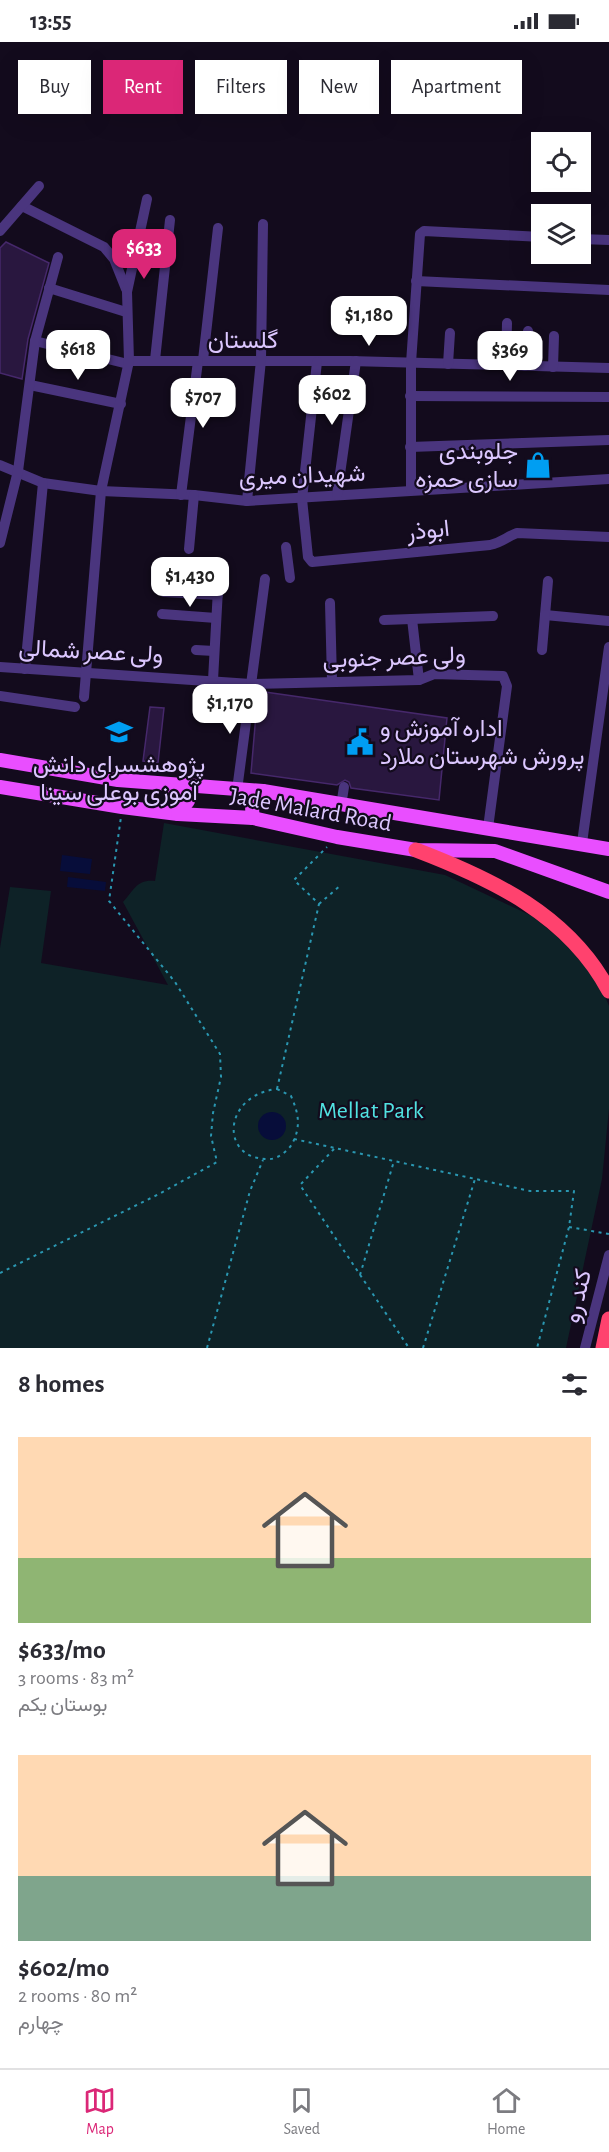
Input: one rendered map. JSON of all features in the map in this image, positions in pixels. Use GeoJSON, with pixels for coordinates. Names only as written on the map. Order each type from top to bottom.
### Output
{"type":"FeatureCollection","features":[{"type":"Feature","properties":{"kind":"highway"},"geometry":{"type":"LineString","coordinates":[[416,850],[510,891],[559,926],[596,967],[609,991]]}},
{"type":"Feature","properties":{"kind":"highway"},"geometry":{"type":"LineString","coordinates":[[603,1348],[609,1319]]}},
{"type":"Feature","properties":{"kind":"main road","name":"Jade Malard Road"},"geometry":{"type":"LineString","coordinates":[[0,760],[118,780],[263,791],[341,806],[609,849]]}},
{"type":"Feature","properties":{"kind":"main road"},"geometry":{"type":"LineString","coordinates":[[118,780],[183,792],[189,801],[178,814]]}},
{"type":"Feature","properties":{"kind":"main road","name":"Jade Malard Road"},"geometry":{"type":"LineString","coordinates":[[0,786],[122,807],[178,814],[253,818],[337,837],[416,850],[495,851],[609,892]]}},
{"type":"Feature","properties":{"kind":"main road"},"geometry":{"type":"LineString","coordinates":[[253,818],[251,805],[255,797],[263,791]]}},
{"type":"Feature","properties":{"kind":"street"},"geometry":{"type":"LineString","coordinates":[[0,231],[39,186]]}},
{"type":"Feature","properties":{"kind":"street"},"geometry":{"type":"LineString","coordinates":[[84,697],[101,491],[129,363],[127,292],[147,199]]}},
{"type":"Feature","properties":{"kind":"street"},"geometry":{"type":"LineString","coordinates":[[22,206],[104,247],[114,259],[127,292]]}},
{"type":"Feature","properties":{"kind":"street"},"geometry":{"type":"LineString","coordinates":[[155,360],[170,220]]}},
{"type":"Feature","properties":{"kind":"street"},"geometry":{"type":"LineString","coordinates":[[247,501],[261,360],[263,224]]}},
{"type":"Feature","properties":{"kind":"street"},"geometry":{"type":"LineString","coordinates":[[181,495],[218,228]]}},
{"type":"Feature","properties":{"kind":"street"},"geometry":{"type":"LineString","coordinates":[[411,490],[411,363],[420,234],[424,231],[531,236]]}},
{"type":"Feature","properties":{"kind":"street"},"geometry":{"type":"LineString","coordinates":[[591,239],[609,240]]}},
{"type":"Feature","properties":{"kind":"street"},"geometry":{"type":"LineString","coordinates":[[0,543],[18,471],[35,341],[58,257]]}},
{"type":"Feature","properties":{"kind":"street"},"geometry":{"type":"LineString","coordinates":[[417,281],[609,290]]}},
{"type":"Feature","properties":{"kind":"street"},"geometry":{"type":"LineString","coordinates":[[49,288],[126,312]]}},
{"type":"Feature","properties":{"kind":"street"},"geometry":{"type":"LineString","coordinates":[[506,366],[507,322]]}},
{"type":"Feature","properties":{"kind":"street"},"geometry":{"type":"LineString","coordinates":[[525,366],[528,331]]}},
{"type":"Feature","properties":{"kind":"street"},"geometry":{"type":"LineString","coordinates":[[448,364],[450,333]]}},
{"type":"Feature","properties":{"kind":"street"},"geometry":{"type":"LineString","coordinates":[[554,336],[554,367]]}},
{"type":"Feature","properties":{"kind":"street","name":"گلستان"},"geometry":{"type":"LineString","coordinates":[[35,341],[129,363],[155,360],[261,360],[609,368]]}},
{"type":"Feature","properties":{"kind":"street"},"geometry":{"type":"LineString","coordinates":[[337,495],[356,361]]}},
{"type":"Feature","properties":{"kind":"street"},"geometry":{"type":"LineString","coordinates":[[288,559],[308,557],[302,499],[317,362]]}},
{"type":"Feature","properties":{"kind":"street"},"geometry":{"type":"LineString","coordinates":[[30,385],[121,404]]}},
{"type":"Feature","properties":{"kind":"street"},"geometry":{"type":"LineString","coordinates":[[410,396],[609,397]]}},
{"type":"Feature","properties":{"kind":"street"},"geometry":{"type":"LineString","coordinates":[[410,447],[609,440]]}},
{"type":"Feature","properties":{"kind":"street","name":"شهیدان میری"},"geometry":{"type":"LineString","coordinates":[[0,465],[43,483],[101,491],[194,495],[247,501],[609,479]]}},
{"type":"Feature","properties":{"kind":"street"},"geometry":{"type":"LineString","coordinates":[[25,669],[43,483]]}},
{"type":"Feature","properties":{"kind":"street"},"geometry":{"type":"LineString","coordinates":[[189,549],[194,495]]}},
{"type":"Feature","properties":{"kind":"street","name":"ابوذر"},"geometry":{"type":"LineString","coordinates":[[308,557],[312,562],[490,545],[503,542],[509,536],[517,533],[609,537]]}},
{"type":"Feature","properties":{"kind":"street"},"geometry":{"type":"LineString","coordinates":[[286,547],[290,578]]}},
{"type":"Feature","properties":{"kind":"street"},"geometry":{"type":"LineString","coordinates":[[213,680],[219,571]]}},
{"type":"Feature","properties":{"kind":"street"},"geometry":{"type":"LineString","coordinates":[[237,790],[265,579]]}},
{"type":"Feature","properties":{"kind":"street"},"geometry":{"type":"LineString","coordinates":[[542,650],[548,581]]}},
{"type":"Feature","properties":{"kind":"street"},"geometry":{"type":"LineString","coordinates":[[164,592],[218,596]]}},
{"type":"Feature","properties":{"kind":"street"},"geometry":{"type":"LineString","coordinates":[[330,603],[332,681]]}},
{"type":"Feature","properties":{"kind":"street"},"geometry":{"type":"LineString","coordinates":[[162,614],[216,618]]}},
{"type":"Feature","properties":{"kind":"street"},"geometry":{"type":"LineString","coordinates":[[545,615],[609,621]]}},
{"type":"Feature","properties":{"kind":"street"},"geometry":{"type":"LineString","coordinates":[[384,620],[493,616]]}},
{"type":"Feature","properties":{"kind":"street"},"geometry":{"type":"LineString","coordinates":[[412,619],[419,680]]}},
{"type":"Feature","properties":{"kind":"street"},"geometry":{"type":"LineString","coordinates":[[582,843],[609,647]]}},
{"type":"Feature","properties":{"kind":"street"},"geometry":{"type":"LineString","coordinates":[[196,650],[214,651]]}},
{"type":"Feature","properties":{"kind":"street","name":"ولی عصر شمالی"},"geometry":{"type":"LineString","coordinates":[[0,666],[25,669],[86,670],[251,684]]}},
{"type":"Feature","properties":{"kind":"street","name":"ولی عصر جنوبی"},"geometry":{"type":"LineString","coordinates":[[251,684],[419,680],[434,674],[503,676],[507,686],[488,828]]}},
{"type":"Feature","properties":{"kind":"street"},"geometry":{"type":"LineString","coordinates":[[0,696],[75,706]]}},
{"type":"Feature","properties":{"kind":"street"},"geometry":{"type":"LineString","coordinates":[[341,806],[344,786]]}},
{"type":"Feature","properties":{"kind":"street","name":"کند رو"},"geometry":{"type":"LineString","coordinates":[[585,1348],[609,1255]]}},
{"type":"Feature","properties":{"kind":"path"},"geometry":{"type":"LineString","coordinates":[[0,1273],[159,1194],[217,1162],[211,1136],[213,1113],[221,1077],[220,1054],[175,982],[109,901],[122,807]]}},
{"type":"Feature","properties":{"kind":"path"},"geometry":{"type":"LineString","coordinates":[[319,904],[294,880],[337,837]]}},
{"type":"Feature","properties":{"kind":"path"},"geometry":{"type":"LineString","coordinates":[[277,1089],[319,904],[341,885]]}},
{"type":"Feature","properties":{"kind":"path"},"geometry":{"type":"LineString","coordinates":[[277,1089],[291,1096],[297,1109],[299,1130],[294,1139],[290,1148],[274,1159],[254,1160],[241,1151],[234,1134],[237,1113],[248,1098],[261,1091],[277,1089]]}},
{"type":"Feature","properties":{"kind":"path"},"geometry":{"type":"LineString","coordinates":[[294,1139],[530,1191],[574,1191],[569,1227],[537,1348]]}},
{"type":"Feature","properties":{"kind":"path"},"geometry":{"type":"LineString","coordinates":[[335,1148],[300,1185],[409,1348]]}},
{"type":"Feature","properties":{"kind":"path"},"geometry":{"type":"LineString","coordinates":[[207,1348],[250,1191],[263,1160]]}},
{"type":"Feature","properties":{"kind":"path"},"geometry":{"type":"LineString","coordinates":[[360,1275],[394,1161]]}},
{"type":"Feature","properties":{"kind":"path"},"geometry":{"type":"LineString","coordinates":[[423,1348],[475,1179]]}},
{"type":"Feature","properties":{"kind":"path"},"geometry":{"type":"LineString","coordinates":[[569,1227],[609,1234]]}},
{"type":"Feature","properties":{"kind":"green space","name":"Mellat Park"},"geometry":{"type":"Polygon","coordinates":[[[164,823],[445,875],[532,916],[580,955],[600,984],[609,1006],[609,1109],[602,1179],[566,1348],[0,1348],[0,948],[10,887],[51,891],[41,963],[168,985],[123,902],[140,884],[155,881],[164,823]]]}},
{"type":"Feature","properties":{"kind":"shaded area"},"geometry":{"type":"Polygon","coordinates":[[[62,855],[92,859],[90,874],[60,871],[62,855]]]}},
{"type":"Feature","properties":{"kind":"shaded area"},"geometry":{"type":"Polygon","coordinates":[[[68,877],[106,882],[105,891],[67,887],[68,877]]]}},
{"type":"Feature","properties":{"kind":"shaded area"},"geometry":{"type":"Polygon","coordinates":[[[272,1112],[282,1116],[286,1126],[282,1136],[272,1140],[262,1136],[258,1126],[262,1116],[272,1112]]]}},
{"type":"Feature","properties":{"kind":"building"},"geometry":{"type":"Polygon","coordinates":[[[6,242],[49,263],[28,339],[22,379],[0,373],[0,248],[6,242]]]}},
{"type":"Feature","properties":{"kind":"building"},"geometry":{"type":"Polygon","coordinates":[[[258,691],[447,718],[439,800],[351,788],[349,782],[345,780],[337,785],[251,773],[258,691]]]}},
{"type":"Feature","properties":{"kind":"building"},"geometry":{"type":"Polygon","coordinates":[[[150,707],[164,708],[158,763],[143,761],[150,707]]]}},
{"type":"Feature","properties":{"kind":"place","name":"جلوبندی سازی حمزه"},"geometry":{"type":"Point","coordinates":[538,465]}},
{"type":"Feature","properties":{"kind":"place","name":"پژوهشسرای دانش آموزی بوعلی سینا"},"geometry":{"type":"Point","coordinates":[119,732]}},
{"type":"Feature","properties":{"kind":"place","name":"اداره آموزش و پرورش شهرستان ملارد"},"geometry":{"type":"Point","coordinates":[360,742]}}]}
